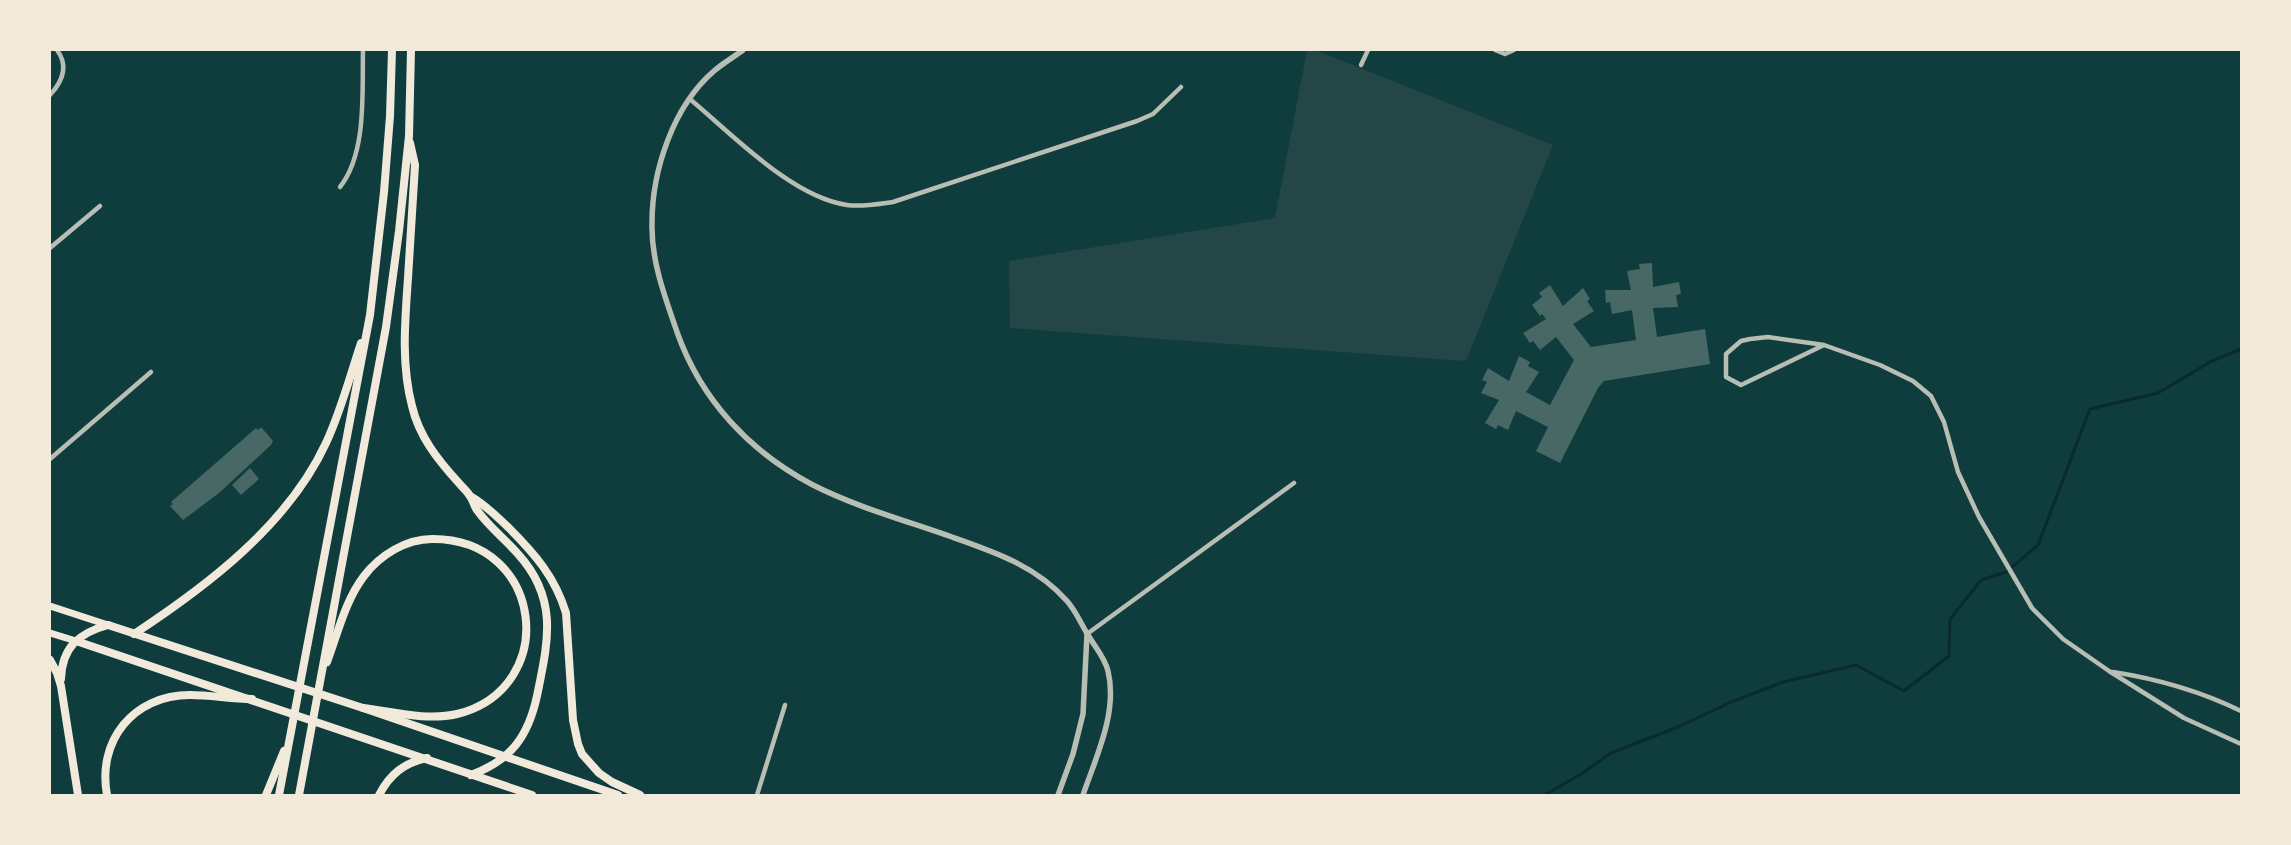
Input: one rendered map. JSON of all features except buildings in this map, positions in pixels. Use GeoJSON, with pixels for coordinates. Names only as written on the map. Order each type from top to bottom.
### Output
{"type":"FeatureCollection","features":[{"type":"Feature","properties":{"kind":"highway"},"geometry":{"type":"LineString","coordinates":[[279,795],[370,315],[386,173],[392,50]]}},
{"type":"Feature","properties":{"kind":"highway"},"geometry":{"type":"LineString","coordinates":[[299,795],[386,327],[409,136],[411,50]]}},
{"type":"Feature","properties":{"kind":"highway"},"geometry":{"type":"LineString","coordinates":[[409,136],[415,165],[404,347],[406,379],[419,428],[431,450],[470,496],[476,509],[533,572],[543,590],[547,610],[548,634],[535,707],[527,728],[518,744],[506,757],[486,769],[471,775]]}},
{"type":"Feature","properties":{"kind":"highway"},"geometry":{"type":"LineString","coordinates":[[134,634],[181,602],[224,566],[258,536],[294,497],[326,443],[370,315]]}},
{"type":"Feature","properties":{"kind":"highway"},"geometry":{"type":"LineString","coordinates":[[470,496],[485,504],[530,549],[549,573],[562,598],[566,612],[573,720],[582,754],[600,773],[612,782],[640,795]]}},
{"type":"Feature","properties":{"kind":"highway"},"geometry":{"type":"LineString","coordinates":[[319,686],[349,602],[366,574],[387,554],[418,540],[454,540],[479,548],[502,565],[519,590],[524,605],[527,633],[524,651],[518,665],[502,689],[489,700],[473,709],[456,714],[418,716],[363,708]]}},
{"type":"Feature","properties":{"kind":"highway"},"geometry":{"type":"LineString","coordinates":[[61,686],[63,661],[67,651],[76,641],[89,632],[108,625],[363,708],[618,795]]}},
{"type":"Feature","properties":{"kind":"highway"},"geometry":{"type":"LineString","coordinates":[[76,641],[532,795]]}},
{"type":"Feature","properties":{"kind":"highway"},"geometry":{"type":"LineString","coordinates":[[50,660],[61,686],[78,795]]}},
{"type":"Feature","properties":{"kind":"highway"},"geometry":{"type":"LineString","coordinates":[[107,795],[104,780],[106,761],[111,744],[120,728],[143,707],[157,701],[190,695],[252,700]]}},
{"type":"Feature","properties":{"kind":"highway"},"geometry":{"type":"LineString","coordinates":[[266,795],[292,733]]}},
{"type":"Feature","properties":{"kind":"highway"},"geometry":{"type":"LineString","coordinates":[[379,795],[389,778],[406,764],[427,758]]}},
{"type":"Feature","properties":{"kind":"main road"},"geometry":{"type":"LineString","coordinates":[[50,606],[108,625]]}},
{"type":"Feature","properties":{"kind":"main road"},"geometry":{"type":"LineString","coordinates":[[50,633],[76,641]]}},
{"type":"Feature","properties":{"kind":"street"},"geometry":{"type":"LineString","coordinates":[[50,95],[60,83],[63,74],[61,55],[57,50]]}},
{"type":"Feature","properties":{"kind":"street"},"geometry":{"type":"LineString","coordinates":[[340,186],[351,169],[359,144],[363,50]]}},
{"type":"Feature","properties":{"kind":"street"},"geometry":{"type":"LineString","coordinates":[[743,50],[714,71],[690,100],[677,121],[659,165],[652,211],[652,234],[664,295],[681,343],[696,377],[710,397],[742,434],[783,468],[816,486],[1000,554],[1030,569],[1052,584],[1080,619],[1106,664],[1110,681],[1110,700],[1103,734],[1083,795]]}},
{"type":"Feature","properties":{"kind":"street"},"geometry":{"type":"LineString","coordinates":[[1361,65],[1368,50]]}},
{"type":"Feature","properties":{"kind":"street"},"geometry":{"type":"LineString","coordinates":[[1495,50],[1505,54],[1514,50]]}},
{"type":"Feature","properties":{"kind":"street"},"geometry":{"type":"LineString","coordinates":[[690,100],[788,181],[829,201],[848,205],[868,205],[893,202],[912,197],[1154,114],[1181,87]]}},
{"type":"Feature","properties":{"kind":"street"},"geometry":{"type":"LineString","coordinates":[[50,248],[100,206]]}},
{"type":"Feature","properties":{"kind":"street"},"geometry":{"type":"LineString","coordinates":[[1824,345],[1741,385],[1726,377],[1726,354],[1741,341],[1768,338],[1824,345],[1880,365],[1904,376],[1931,396],[1944,422],[1958,472],[1986,529],[2032,608],[2063,639],[2109,671],[2184,718],[2241,744]]}},
{"type":"Feature","properties":{"kind":"street"},"geometry":{"type":"LineString","coordinates":[[50,459],[152,372]]}},
{"type":"Feature","properties":{"kind":"street"},"geometry":{"type":"LineString","coordinates":[[1087,634],[1294,483]]}},
{"type":"Feature","properties":{"kind":"street"},"geometry":{"type":"LineString","coordinates":[[1058,795],[1084,714],[1087,634]]}},
{"type":"Feature","properties":{"kind":"street"},"geometry":{"type":"LineString","coordinates":[[2109,671],[2155,679],[2213,697],[2241,711]]}},
{"type":"Feature","properties":{"kind":"street"},"geometry":{"type":"LineString","coordinates":[[757,795],[785,705]]}},
{"type":"Feature","properties":{"kind":"shaded area"},"geometry":{"type":"Polygon","coordinates":[[[1307,50],[1315,50],[1553,145],[1466,361],[1010,328],[1009,261],[1275,218],[1307,50]]]}},
{"type":"Feature","properties":{"kind":"waterway"},"geometry":{"type":"LineString","coordinates":[[1545,795],[1581,774],[1611,753],[1678,727],[1729,703],[1783,682],[1856,665],[1904,691],[1949,656],[1950,619],[1981,580],[2006,572],[2038,545],[2090,409],[2158,393],[2210,362],[2241,349]]}}]}
